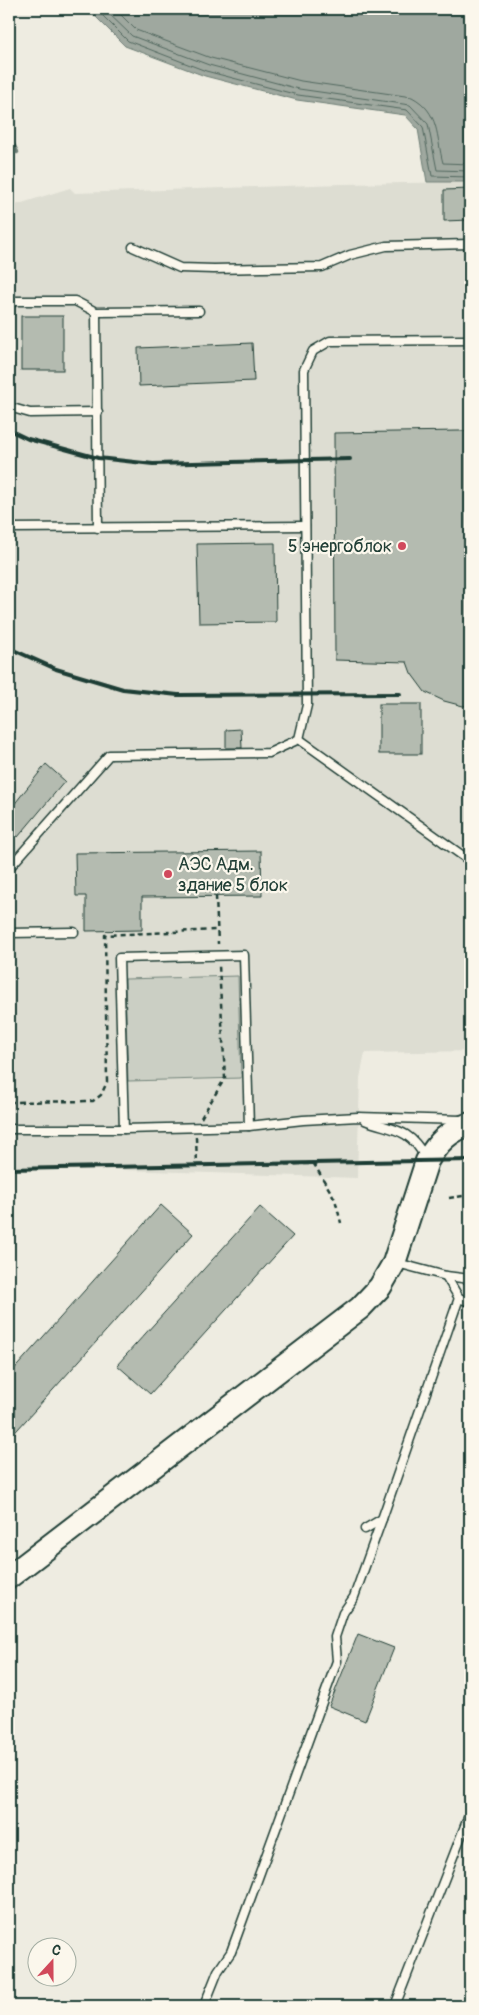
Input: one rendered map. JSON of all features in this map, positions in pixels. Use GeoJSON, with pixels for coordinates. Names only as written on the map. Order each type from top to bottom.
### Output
{"type":"FeatureCollection","features":[{"type":"Feature","properties":{"kind":"main road"},"geometry":{"type":"LineString","coordinates":[[9,1577],[360,1308],[380,1287],[394,1263],[427,1161],[441,1140],[470,1122]]}},
{"type":"Feature","properties":{"kind":"lane"},"geometry":{"type":"LineString","coordinates":[[133,247],[180,268],[214,269],[322,267],[350,254],[386,246],[470,244]]}},
{"type":"Feature","properties":{"kind":"lane"},"geometry":{"type":"LineString","coordinates":[[9,305],[15,301],[75,301],[96,312],[199,311]]}},
{"type":"Feature","properties":{"kind":"lane"},"geometry":{"type":"LineString","coordinates":[[96,312],[98,528]]}},
{"type":"Feature","properties":{"kind":"lane"},"geometry":{"type":"LineString","coordinates":[[299,739],[307,705],[304,370],[313,351],[330,341],[470,340]]}},
{"type":"Feature","properties":{"kind":"lane"},"geometry":{"type":"LineString","coordinates":[[9,407],[30,413],[98,412]]}},
{"type":"Feature","properties":{"kind":"lane"},"geometry":{"type":"LineString","coordinates":[[9,528],[306,526]]}},
{"type":"Feature","properties":{"kind":"lane"},"geometry":{"type":"LineString","coordinates":[[299,739],[470,861]]}},
{"type":"Feature","properties":{"kind":"lane"},"geometry":{"type":"LineString","coordinates":[[9,868],[109,755],[269,754],[299,739]]}},
{"type":"Feature","properties":{"kind":"lane"},"geometry":{"type":"LineString","coordinates":[[9,933],[74,932]]}},
{"type":"Feature","properties":{"kind":"lane"},"geometry":{"type":"LineString","coordinates":[[124,1129],[119,958],[244,955],[248,1126]]}},
{"type":"Feature","properties":{"kind":"lane"},"geometry":{"type":"LineString","coordinates":[[358,1118],[410,1136],[427,1161]]}},
{"type":"Feature","properties":{"kind":"lane"},"geometry":{"type":"LineString","coordinates":[[9,1129],[248,1126],[303,1120],[358,1118],[470,1122]]}},
{"type":"Feature","properties":{"kind":"lane"},"geometry":{"type":"LineString","coordinates":[[394,1263],[446,1276],[470,1279]]}},
{"type":"Feature","properties":{"kind":"lane"},"geometry":{"type":"LineString","coordinates":[[446,1276],[460,1298],[470,1302]]}},
{"type":"Feature","properties":{"kind":"lane"},"geometry":{"type":"LineString","coordinates":[[204,2006],[218,1970],[231,1952],[337,1661],[335,1637],[343,1613],[358,1588],[460,1298]]}},
{"type":"Feature","properties":{"kind":"lane"},"geometry":{"type":"LineString","coordinates":[[365,1529],[382,1519]]}},
{"type":"Feature","properties":{"kind":"lane"},"geometry":{"type":"LineString","coordinates":[[395,2006],[470,1812]]}},
{"type":"Feature","properties":{"kind":"path"},"geometry":{"type":"LineString","coordinates":[[216,896],[225,1078]]}},
{"type":"Feature","properties":{"kind":"path"},"geometry":{"type":"LineString","coordinates":[[197,1166],[314,1164],[335,1199],[342,1223]]}},
{"type":"Feature","properties":{"kind":"path"},"geometry":{"type":"LineString","coordinates":[[448,1198],[470,1195]]}},
{"type":"Feature","properties":{"kind":"shaded area"},"geometry":{"type":"Polygon","coordinates":[[[470,182],[470,1051],[365,1053],[360,1078],[357,1178],[33,1167],[9,1168],[9,207],[70,188],[75,193],[342,184],[470,182]]]}},
{"type":"Feature","properties":{"kind":"shaded area"},"geometry":{"type":"Polygon","coordinates":[[[238,976],[241,1078],[128,1081],[125,979],[238,976]]]}},
{"type":"Feature","properties":{"kind":"water"},"geometry":{"type":"Polygon","coordinates":[[[88,9],[470,9],[470,182],[427,182],[418,129],[405,115],[297,100],[205,76],[125,46],[88,9]]]}},
{"type":"Feature","properties":{"kind":"building"},"geometry":{"type":"Polygon","coordinates":[[[470,189],[470,220],[444,221],[444,190],[470,189]]]}},
{"type":"Feature","properties":{"kind":"building"},"geometry":{"type":"Polygon","coordinates":[[[21,316],[63,316],[63,370],[21,370],[21,316]]]}},
{"type":"Feature","properties":{"kind":"building"},"geometry":{"type":"Polygon","coordinates":[[[252,343],[254,381],[139,386],[138,348],[252,343]]]}},
{"type":"Feature","properties":{"kind":"building","name":"5 энергоблок"},"geometry":{"type":"Polygon","coordinates":[[[470,431],[470,705],[463,706],[444,701],[425,692],[411,673],[407,662],[335,660],[334,433],[470,431]]]}},
{"type":"Feature","properties":{"kind":"building"},"geometry":{"type":"Polygon","coordinates":[[[275,543],[276,622],[199,623],[197,544],[275,543]]]}},
{"type":"Feature","properties":{"kind":"building"},"geometry":{"type":"Polygon","coordinates":[[[379,704],[421,704],[421,754],[379,754],[379,704]]]}},
{"type":"Feature","properties":{"kind":"building"},"geometry":{"type":"Polygon","coordinates":[[[241,729],[242,748],[226,748],[226,730],[241,729]]]}},
{"type":"Feature","properties":{"kind":"building"},"geometry":{"type":"Polygon","coordinates":[[[46,764],[65,781],[18,837],[9,829],[9,811],[46,764]]]}},
{"type":"Feature","properties":{"kind":"building","name":"АЭС Адм. здание 5 блок"},"geometry":{"type":"Polygon","coordinates":[[[261,851],[262,896],[142,897],[142,930],[86,931],[86,896],[76,896],[75,853],[261,851]]]}},
{"type":"Feature","properties":{"kind":"building"},"geometry":{"type":"Polygon","coordinates":[[[161,1205],[193,1234],[9,1439],[9,1375],[161,1205]]]}},
{"type":"Feature","properties":{"kind":"building"},"geometry":{"type":"Polygon","coordinates":[[[260,1207],[293,1236],[150,1394],[117,1365],[260,1207]]]}},
{"type":"Feature","properties":{"kind":"building"},"geometry":{"type":"Polygon","coordinates":[[[358,1634],[394,1648],[365,1721],[329,1706],[358,1634]]]}},
{"type":"Feature","properties":{"kind":"waterway"},"geometry":{"type":"LineString","coordinates":[[9,137],[17,152]]}},
{"type":"Feature","properties":{"kind":"railway"},"geometry":{"type":"LineString","coordinates":[[9,430],[28,439],[98,458],[153,464],[350,459]]}},
{"type":"Feature","properties":{"kind":"railway"},"geometry":{"type":"LineString","coordinates":[[9,648],[56,669],[123,689],[178,695],[400,694]]}},
{"type":"Feature","properties":{"kind":"railway"},"geometry":{"type":"LineString","coordinates":[[9,1169],[470,1160]]}},
{"type":"Feature","properties":{"kind":"place","name":"5 энергоблок"},"geometry":{"type":"Point","coordinates":[402,546]}},
{"type":"Feature","properties":{"kind":"place","name":"АЭС Адм. здание 5 блок"},"geometry":{"type":"Point","coordinates":[168,874]}}]}
